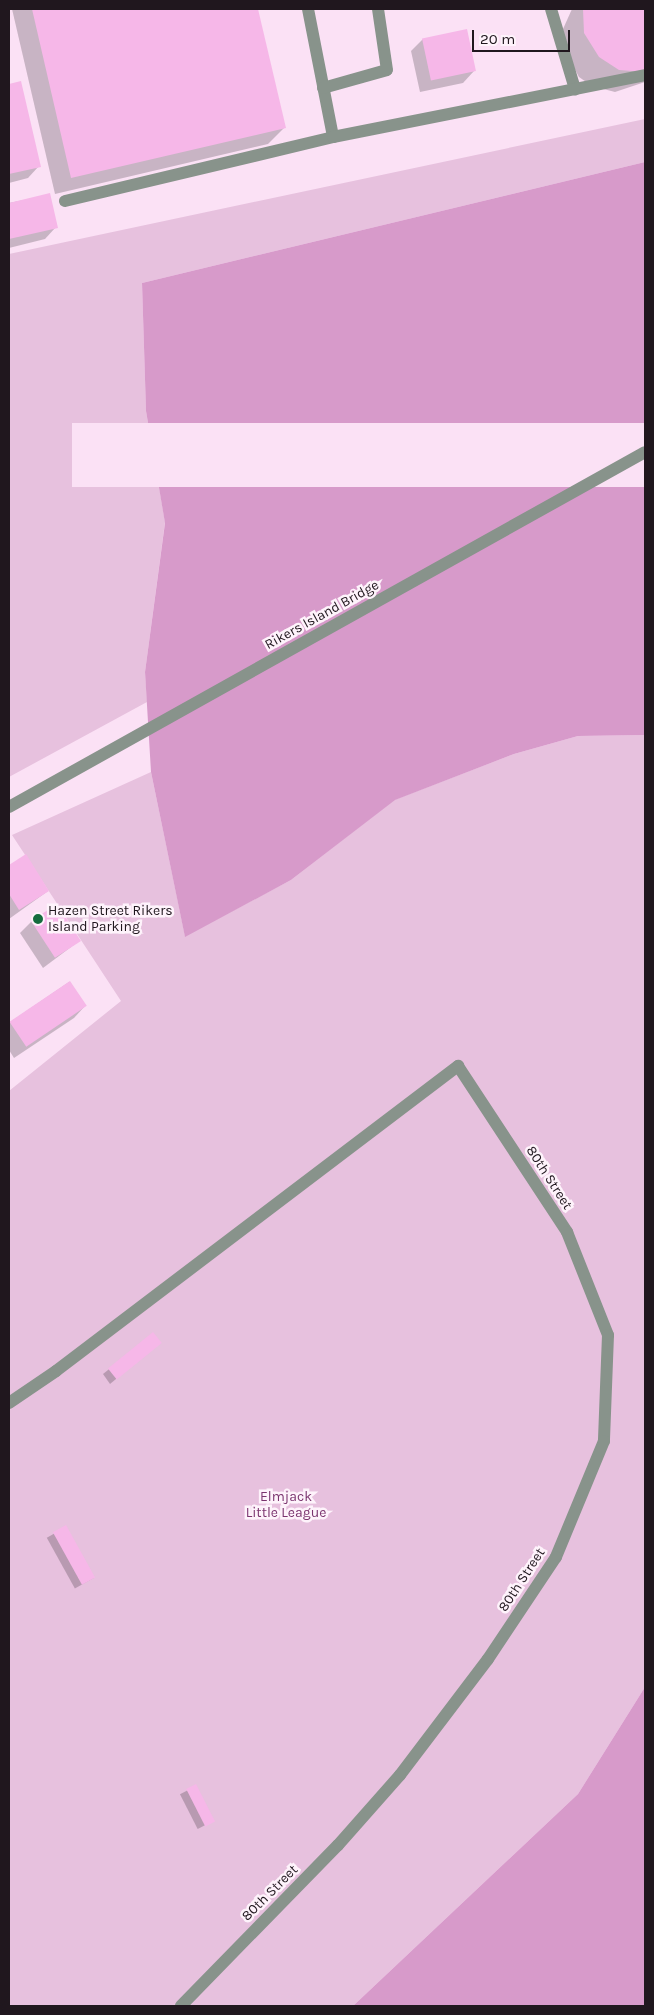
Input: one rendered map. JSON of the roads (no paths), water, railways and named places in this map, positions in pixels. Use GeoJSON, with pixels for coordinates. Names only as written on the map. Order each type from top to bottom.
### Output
{"type":"FeatureCollection","features":[{"type":"Feature","properties":{"kind":"street"},"geometry":{"type":"LineString","coordinates":[[308,9],[333,137]]}},
{"type":"Feature","properties":{"kind":"street"},"geometry":{"type":"LineString","coordinates":[[324,88],[387,70],[378,9]]}},
{"type":"Feature","properties":{"kind":"street"},"geometry":{"type":"LineString","coordinates":[[550,9],[575,89]]}},
{"type":"Feature","properties":{"kind":"street"},"geometry":{"type":"LineString","coordinates":[[65,201],[333,137],[645,75]]}},
{"type":"Feature","properties":{"kind":"street","name":"Rikers Island Bridge"},"geometry":{"type":"LineString","coordinates":[[11,806],[645,452]]}},
{"type":"Feature","properties":{"kind":"street","name":"80th Street"},"geometry":{"type":"LineString","coordinates":[[9,1403],[63,1365],[458,1066],[567,1232],[608,1335],[604,1441],[556,1558],[488,1658],[400,1775],[338,1846],[181,2006]]}},
{"type":"Feature","properties":{"kind":"place","name":"Hazen Street Rikers Island Parking"},"geometry":{"type":"Point","coordinates":[38,919]}},
{"type":"Feature","properties":{"kind":"park label","name":"Elmjack Little League"},"geometry":{"type":"Point","coordinates":[286,1505]}}]}
